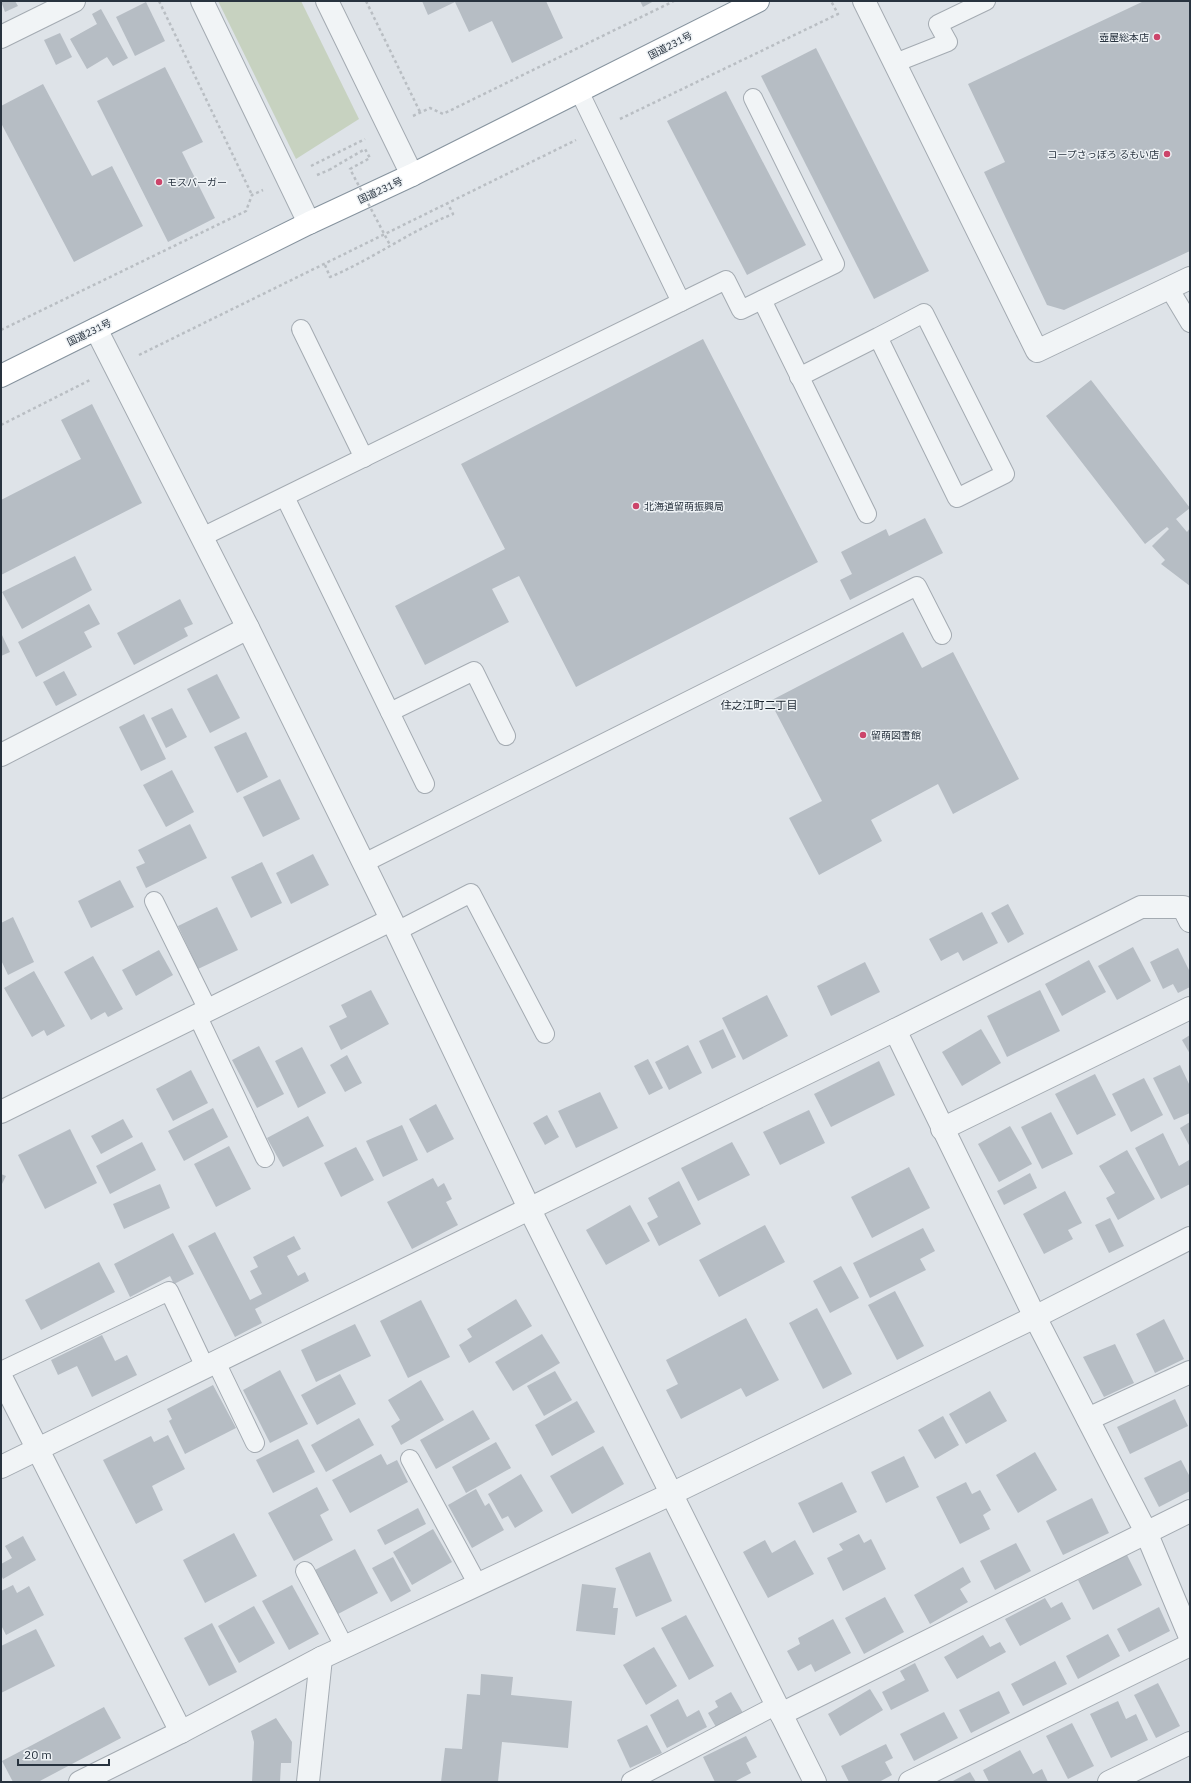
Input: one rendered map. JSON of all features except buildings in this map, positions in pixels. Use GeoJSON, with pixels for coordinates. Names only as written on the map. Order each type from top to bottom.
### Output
{"type":"FeatureCollection","features":[{"type":"Feature","properties":{"kind":"highway","name":"国道231号"},"geometry":{"type":"LineString","coordinates":[[1,376],[309,223],[412,175],[758,1]]}},
{"type":"Feature","properties":{"kind":"street"},"geometry":{"type":"LineString","coordinates":[[1,37],[74,1]]}},
{"type":"Feature","properties":{"kind":"street"},"geometry":{"type":"LineString","coordinates":[[202,1],[309,223]]}},
{"type":"Feature","properties":{"kind":"street"},"geometry":{"type":"LineString","coordinates":[[328,1],[412,175]]}},
{"type":"Feature","properties":{"kind":"street"},"geometry":{"type":"LineString","coordinates":[[864,1],[1037,351],[1190,278]]}},
{"type":"Feature","properties":{"kind":"street"},"geometry":{"type":"LineString","coordinates":[[96,329],[248,628],[364,863],[529,1208],[815,1782]]}},
{"type":"Feature","properties":{"kind":"street"},"geometry":{"type":"LineString","coordinates":[[1,755],[248,628]]}},
{"type":"Feature","properties":{"kind":"street"},"geometry":{"type":"LineString","coordinates":[[1,1468],[895,1030],[1141,907],[1183,907],[1190,921]]}},
{"type":"Feature","properties":{"kind":"street"},"geometry":{"type":"LineString","coordinates":[[1,1112],[203,1013],[394,925]]}},
{"type":"Feature","properties":{"kind":"street"},"geometry":{"type":"LineString","coordinates":[[942,1129],[1190,1008]]}},
{"type":"Feature","properties":{"kind":"street"},"geometry":{"type":"LineString","coordinates":[[895,1030],[1035,1317],[1146,1532],[1190,1637]]}},
{"type":"Feature","properties":{"kind":"street"},"geometry":{"type":"LineString","coordinates":[[80,1782],[181,1732],[321,1658],[671,1494],[1035,1317],[1190,1238]]}},
{"type":"Feature","properties":{"kind":"street"},"geometry":{"type":"LineString","coordinates":[[1088,1419],[1190,1372]]}},
{"type":"Feature","properties":{"kind":"street"},"geometry":{"type":"LineString","coordinates":[[1,1377],[181,1732]]}},
{"type":"Feature","properties":{"kind":"street"},"geometry":{"type":"LineString","coordinates":[[779,1710],[1190,1511]]}},
{"type":"Feature","properties":{"kind":"street"},"geometry":{"type":"LineString","coordinates":[[910,1782],[1190,1645]]}},
{"type":"Feature","properties":{"kind":"street"},"geometry":{"type":"LineString","coordinates":[[308,1782],[321,1658]]}},
{"type":"Feature","properties":{"kind":"street"},"geometry":{"type":"LineString","coordinates":[[1109,1782],[1190,1743]]}},
{"type":"Feature","properties":{"kind":"lane"},"geometry":{"type":"LineString","coordinates":[[895,63],[948,42],[938,24],[986,1]]}},
{"type":"Feature","properties":{"kind":"lane"},"geometry":{"type":"LineString","coordinates":[[579,91],[681,302]]}},
{"type":"Feature","properties":{"kind":"lane"},"geometry":{"type":"LineString","coordinates":[[202,537],[726,280],[741,310],[834,264],[753,98]]}},
{"type":"Feature","properties":{"kind":"lane"},"geometry":{"type":"LineString","coordinates":[[1169,288],[1190,323]]}},
{"type":"Feature","properties":{"kind":"lane"},"geometry":{"type":"LineString","coordinates":[[762,300],[867,514]]}},
{"type":"Feature","properties":{"kind":"lane"},"geometry":{"type":"LineString","coordinates":[[799,377],[924,313],[1005,474],[957,498],[878,337]]}},
{"type":"Feature","properties":{"kind":"lane"},"geometry":{"type":"LineString","coordinates":[[301,329],[364,458]]}},
{"type":"Feature","properties":{"kind":"lane"},"geometry":{"type":"LineString","coordinates":[[285,497],[425,784]]}},
{"type":"Feature","properties":{"kind":"lane"},"geometry":{"type":"LineString","coordinates":[[364,863],[917,586],[942,635]]}},
{"type":"Feature","properties":{"kind":"lane"},"geometry":{"type":"LineString","coordinates":[[390,712],[474,671],[506,736]]}},
{"type":"Feature","properties":{"kind":"lane"},"geometry":{"type":"LineString","coordinates":[[394,925],[471,893],[545,1034]]}},
{"type":"Feature","properties":{"kind":"lane"},"geometry":{"type":"LineString","coordinates":[[154,902],[265,1158]]}},
{"type":"Feature","properties":{"kind":"lane"},"geometry":{"type":"LineString","coordinates":[[1,1371],[170,1291],[254,1443]]}},
{"type":"Feature","properties":{"kind":"lane"},"geometry":{"type":"LineString","coordinates":[[410,1459],[478,1585]]}},
{"type":"Feature","properties":{"kind":"lane"},"geometry":{"type":"LineString","coordinates":[[305,1571],[345,1648]]}},
{"type":"Feature","properties":{"kind":"lane"},"geometry":{"type":"LineString","coordinates":[[631,1781],[779,1710]]}},
{"type":"Feature","properties":{"kind":"path"},"geometry":{"type":"LineString","coordinates":[[159,1],[252,195]]}},
{"type":"Feature","properties":{"kind":"path"},"geometry":{"type":"LineString","coordinates":[[366,1],[420,112]]}},
{"type":"Feature","properties":{"kind":"path"},"geometry":{"type":"LineString","coordinates":[[1,330],[246,211],[252,195],[287,177],[420,112],[430,108],[443,114],[674,1]]}},
{"type":"Feature","properties":{"kind":"path"},"geometry":{"type":"LineString","coordinates":[[1,425],[115,367],[597,130],[838,14],[831,1]]}},
{"type":"Feature","properties":{"kind":"path"},"geometry":{"type":"LineString","coordinates":[[312,166],[317,176],[365,148],[370,158],[350,169],[390,245]]}},
{"type":"Feature","properties":{"kind":"path"},"geometry":{"type":"LineString","coordinates":[[325,264],[330,277],[340,273],[390,245],[453,214],[448,204]]}},
{"type":"Feature","properties":{"kind":"green space"},"geometry":{"type":"Polygon","coordinates":[[[218,1],[301,1],[359,119],[296,159],[218,1]]]}},
{"type":"Feature","properties":{"kind":"place","name":"壺屋総本店"},"geometry":{"type":"Point","coordinates":[1157,37]}},
{"type":"Feature","properties":{"kind":"place","name":"コープさっぽろ るもい店"},"geometry":{"type":"Point","coordinates":[1167,154]}},
{"type":"Feature","properties":{"kind":"place","name":"モスバーガー"},"geometry":{"type":"Point","coordinates":[159,182]}},
{"type":"Feature","properties":{"kind":"place","name":"北海道留萌振興局"},"geometry":{"type":"Point","coordinates":[636,506]}},
{"type":"Feature","properties":{"kind":"place","name":"留萌図書館"},"geometry":{"type":"Point","coordinates":[863,735]}},
{"type":"Feature","properties":{"kind":"district","name":"住之江町二丁目"},"geometry":{"type":"Point","coordinates":[759,705]}}]}
